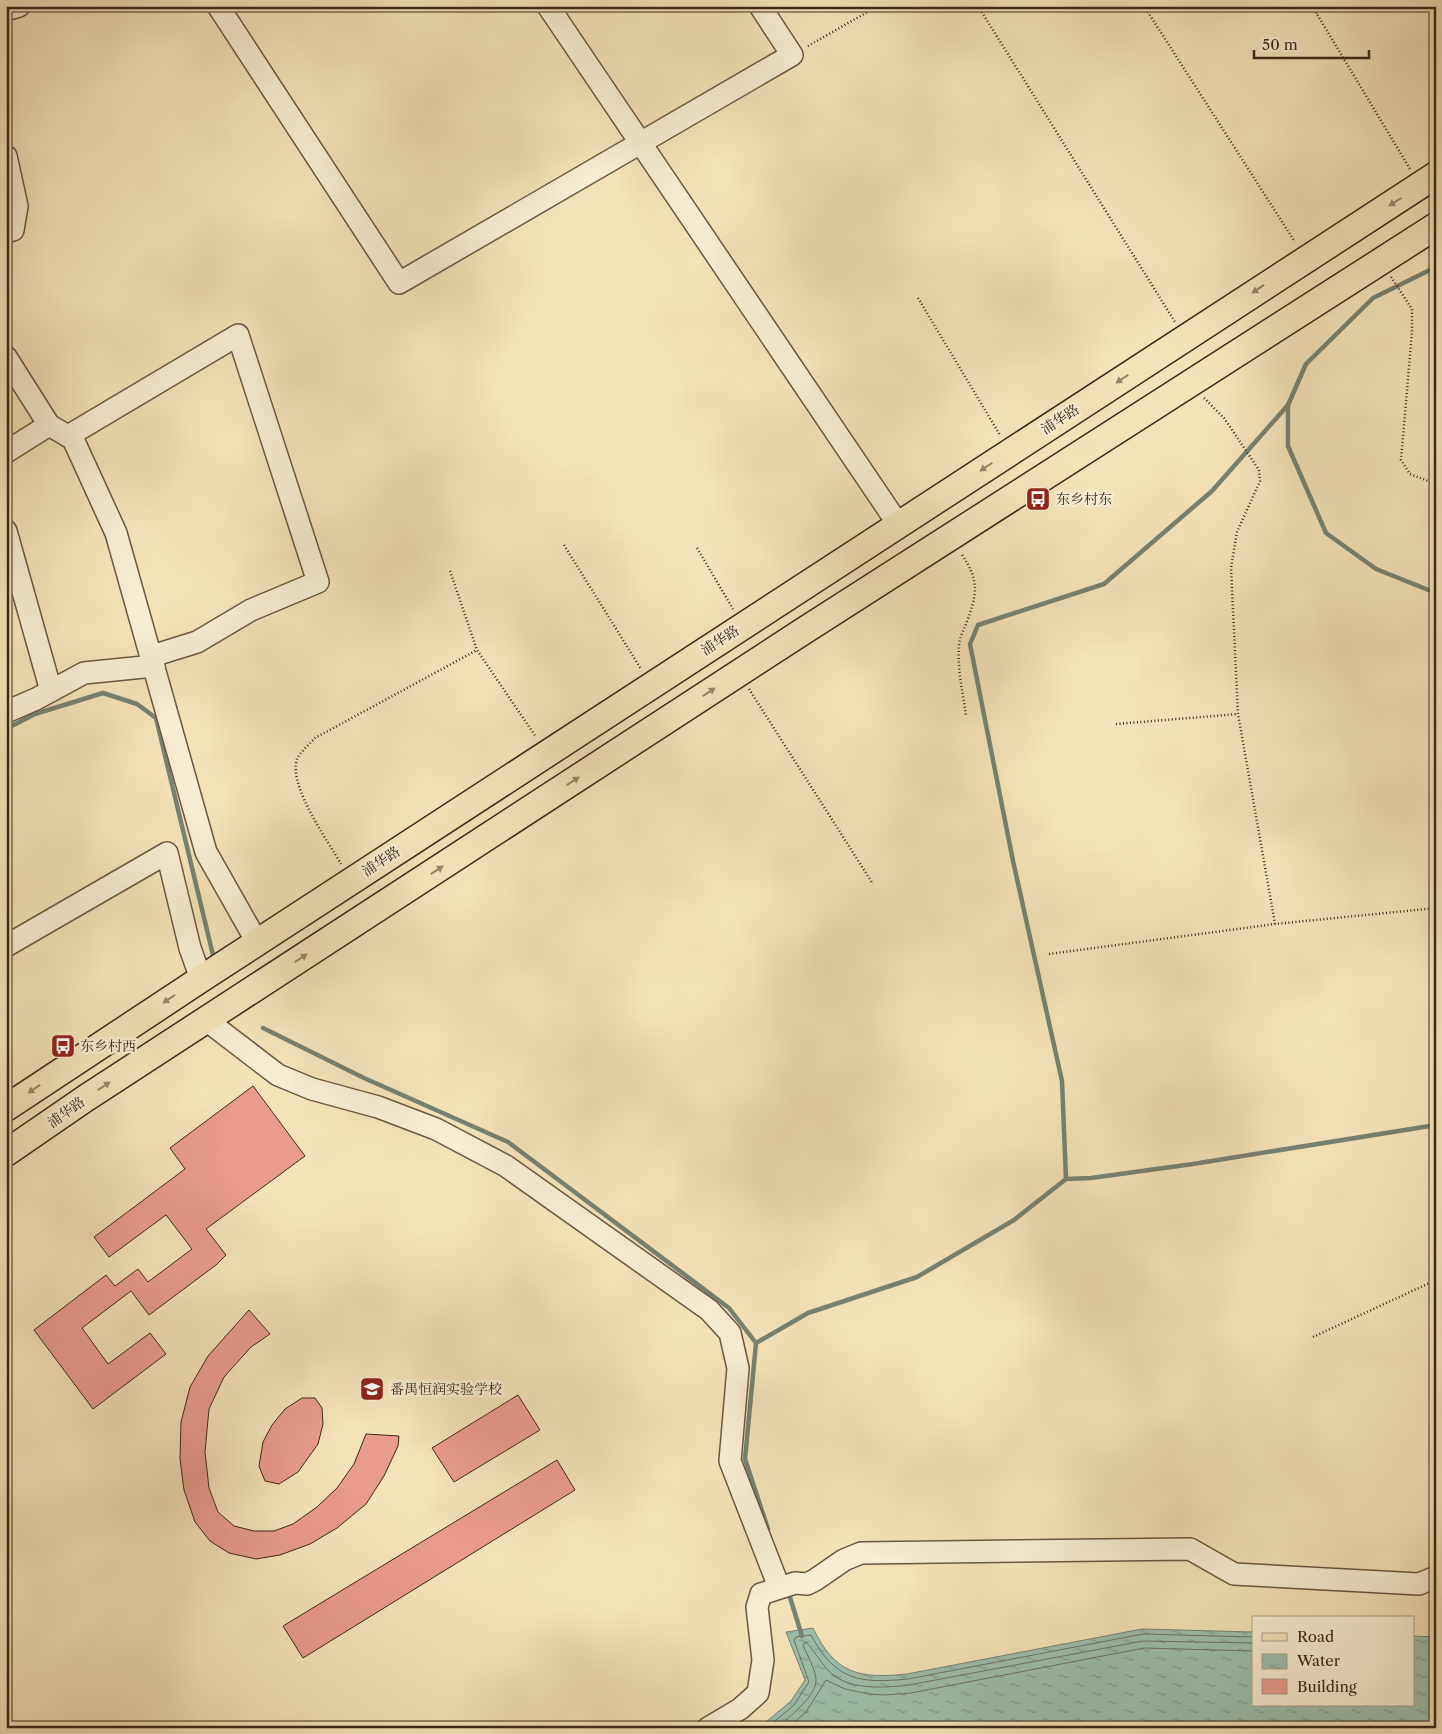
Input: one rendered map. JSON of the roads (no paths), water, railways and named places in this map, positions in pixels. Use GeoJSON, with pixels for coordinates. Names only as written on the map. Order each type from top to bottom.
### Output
{"type":"FeatureCollection","features":[{"type":"Feature","properties":{"kind":"main road","name":"浦华路"},"geometry":{"type":"LineString","coordinates":[[6,1108],[351,880],[1305,258],[1428,180]]}},
{"type":"Feature","properties":{"kind":"main road","name":"浦华路"},"geometry":{"type":"LineString","coordinates":[[6,1153],[206,1020],[738,673],[1436,226]]}},
{"type":"Feature","properties":{"kind":"street"},"geometry":{"type":"LineString","coordinates":[[6,10],[20,6]]}},
{"type":"Feature","properties":{"kind":"street"},"geometry":{"type":"LineString","coordinates":[[218,6],[399,284],[792,56],[760,6]]}},
{"type":"Feature","properties":{"kind":"street"},"geometry":{"type":"LineString","coordinates":[[548,6],[898,524]]}},
{"type":"Feature","properties":{"kind":"street"},"geometry":{"type":"LineString","coordinates":[[6,156],[17,206],[13,230],[6,232]]}},
{"type":"Feature","properties":{"kind":"street"},"geometry":{"type":"LineString","coordinates":[[6,712],[84,674],[153,661],[197,642],[251,610],[318,582],[238,335],[68,436]]}},
{"type":"Feature","properties":{"kind":"street"},"geometry":{"type":"LineString","coordinates":[[6,357],[49,425],[73,439],[116,533],[206,852],[248,948]]}},
{"type":"Feature","properties":{"kind":"street"},"geometry":{"type":"LineString","coordinates":[[6,452],[49,425]]}},
{"type":"Feature","properties":{"kind":"street"},"geometry":{"type":"LineString","coordinates":[[6,531],[52,691]]}},
{"type":"Feature","properties":{"kind":"street"},"geometry":{"type":"LineString","coordinates":[[6,946],[167,853],[190,948],[205,976]]}},
{"type":"Feature","properties":{"kind":"street"},"geometry":{"type":"LineString","coordinates":[[206,1020],[278,1075],[312,1089],[378,1107],[436,1129],[506,1166],[709,1310],[730,1334],[738,1368],[730,1461],[787,1585]]}},
{"type":"Feature","properties":{"kind":"street"},"geometry":{"type":"LineString","coordinates":[[708,1728],[740,1709],[758,1692],[763,1660],[757,1607],[761,1594],[787,1585],[807,1584],[816,1580],[844,1560],[861,1553],[1190,1549],[1234,1574],[1420,1584],[1436,1577]]}},
{"type":"Feature","properties":{"kind":"water"},"geometry":{"type":"Polygon","coordinates":[[[813,1628],[830,1655],[840,1664],[862,1674],[890,1675],[907,1674],[1142,1629],[1252,1632],[1252,1706],[1414,1706],[1414,1636],[1436,1637],[1436,1728],[759,1728],[791,1701],[805,1680],[786,1632],[813,1628]]]}},
{"type":"Feature","properties":{"kind":"waterway"},"geometry":{"type":"LineString","coordinates":[[1436,267],[1373,298],[1306,364],[1288,405],[1288,446],[1326,533],[1376,569],[1436,593]]}},
{"type":"Feature","properties":{"kind":"waterway"},"geometry":{"type":"LineString","coordinates":[[756,1343],[808,1313],[917,1277],[1014,1220],[1066,1179],[1062,1081],[1013,861],[970,644],[978,625],[1104,584],[1212,491],[1288,405]]}},
{"type":"Feature","properties":{"kind":"waterway"},"geometry":{"type":"LineString","coordinates":[[6,729],[35,714],[103,693],[137,704],[156,718],[213,955]]}},
{"type":"Feature","properties":{"kind":"waterway"},"geometry":{"type":"LineString","coordinates":[[263,1028],[364,1078],[508,1142],[729,1308],[756,1343],[745,1459],[768,1529]]}},
{"type":"Feature","properties":{"kind":"waterway"},"geometry":{"type":"LineString","coordinates":[[1066,1179],[1091,1178],[1193,1164],[1436,1125]]}},
{"type":"Feature","properties":{"kind":"waterway"},"geometry":{"type":"LineString","coordinates":[[788,1591],[802,1636]]}},
{"type":"Feature","properties":{"kind":"place","name":"东乡村东"},"geometry":{"type":"Point","coordinates":[1038,499]}},
{"type":"Feature","properties":{"kind":"place","name":"东乡村西"},"geometry":{"type":"Point","coordinates":[63,1046]}},
{"type":"Feature","properties":{"kind":"place","name":"番禺恒润实验学校"},"geometry":{"type":"Point","coordinates":[372,1389]}}]}
